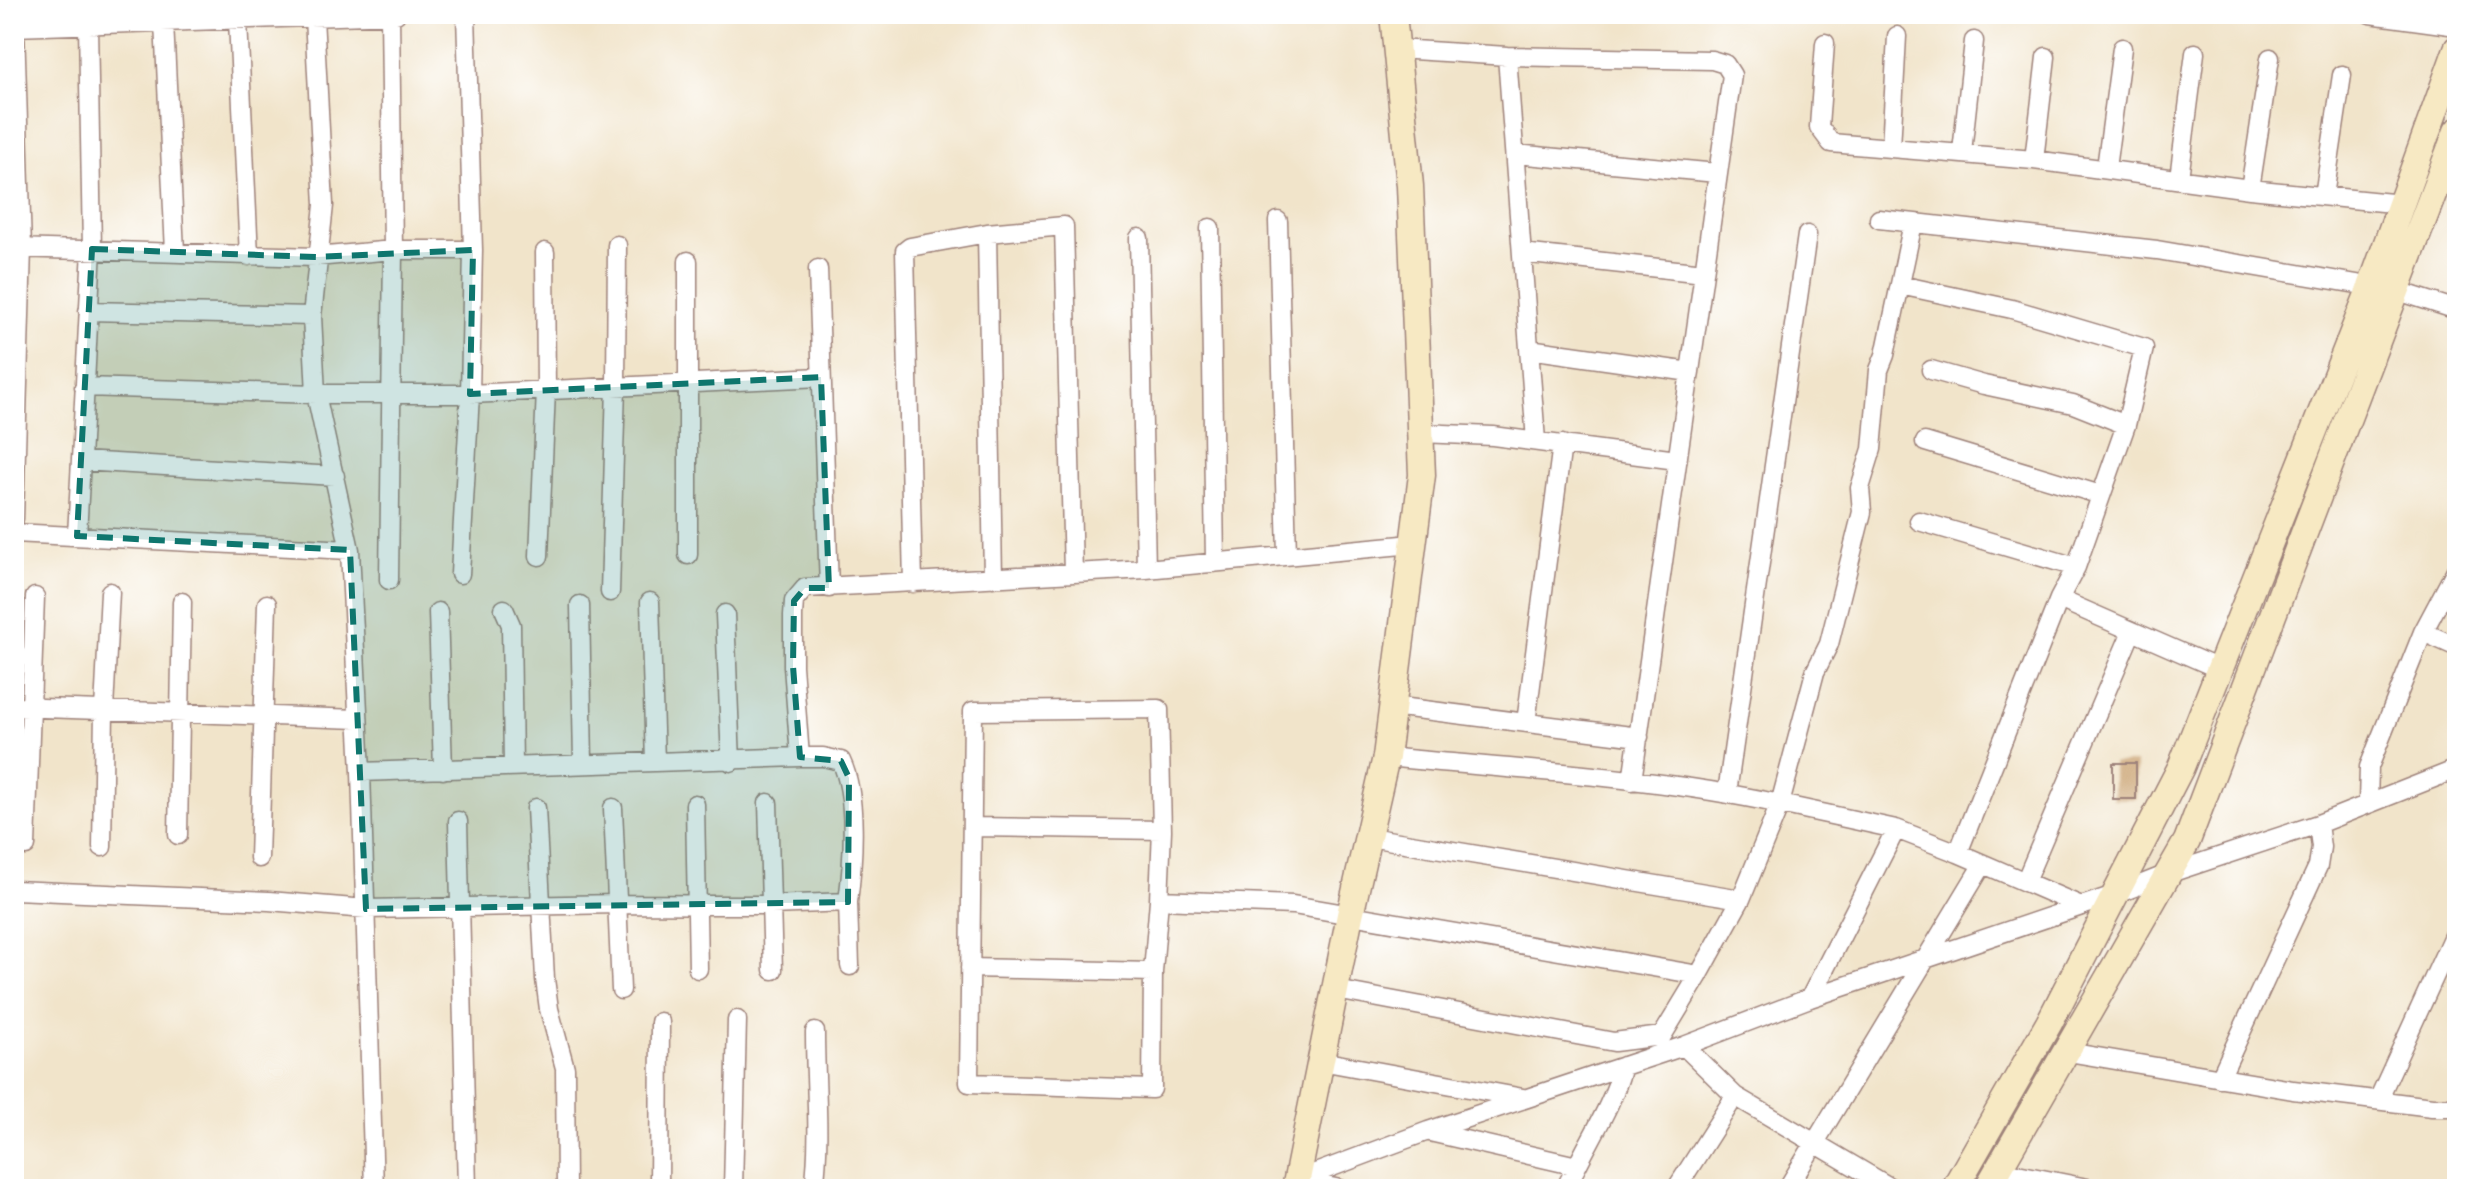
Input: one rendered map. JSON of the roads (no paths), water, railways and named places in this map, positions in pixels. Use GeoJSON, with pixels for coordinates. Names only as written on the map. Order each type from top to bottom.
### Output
{"type":"FeatureCollection","features":[{"type":"Feature","properties":{"kind":"street"},"geometry":{"type":"LineString","coordinates":[[389,580],[393,395],[390,14]]}},
{"type":"Feature","properties":{"kind":"street"},"geometry":{"type":"LineString","coordinates":[[14,519],[18,248],[15,27],[396,14]]}},
{"type":"Feature","properties":{"kind":"street"},"geometry":{"type":"LineString","coordinates":[[460,574],[470,394],[473,250],[466,14]]}},
{"type":"Feature","properties":{"kind":"street"},"geometry":{"type":"LineString","coordinates":[[1296,1184],[1350,915],[1386,757],[1422,475],[1410,186],[1393,14]]}},
{"type":"Feature","properties":{"kind":"street"},"geometry":{"type":"LineString","coordinates":[[2376,14],[2457,26]]}},
{"type":"Feature","properties":{"kind":"street"},"geometry":{"type":"LineString","coordinates":[[314,17],[324,205],[312,316],[316,394],[350,550],[361,772],[374,1189]]}},
{"type":"Feature","properties":{"kind":"street"},"geometry":{"type":"LineString","coordinates":[[238,20],[249,256]]}},
{"type":"Feature","properties":{"kind":"street"},"geometry":{"type":"LineString","coordinates":[[164,22],[175,252]]}},
{"type":"Feature","properties":{"kind":"street"},"geometry":{"type":"LineString","coordinates":[[77,536],[92,249],[88,25]]}},
{"type":"Feature","properties":{"kind":"street"},"geometry":{"type":"LineString","coordinates":[[1891,148],[1897,36]]}},
{"type":"Feature","properties":{"kind":"street"},"geometry":{"type":"LineString","coordinates":[[1962,152],[1974,41]]}},
{"type":"Feature","properties":{"kind":"street"},"geometry":{"type":"LineString","coordinates":[[1825,43],[1819,127],[1831,143],[1962,152],[2106,168],[2250,189],[2402,204]]}},
{"type":"Feature","properties":{"kind":"street"},"geometry":{"type":"LineString","coordinates":[[2106,168],[2122,48]]}},
{"type":"Feature","properties":{"kind":"street"},"geometry":{"type":"LineString","coordinates":[[1397,49],[1507,56],[1698,60],[1725,64],[1732,75],[1632,781]]}},
{"type":"Feature","properties":{"kind":"street"},"geometry":{"type":"LineString","coordinates":[[1954,1189],[2049,1023],[2181,767],[2371,287],[2457,49]]}},
{"type":"Feature","properties":{"kind":"street"},"geometry":{"type":"LineString","coordinates":[[2179,178],[2195,53]]}},
{"type":"Feature","properties":{"kind":"street"},"geometry":{"type":"LineString","coordinates":[[1507,56],[1536,441]]}},
{"type":"Feature","properties":{"kind":"street"},"geometry":{"type":"LineString","coordinates":[[2034,160],[2046,57]]}},
{"type":"Feature","properties":{"kind":"street"},"geometry":{"type":"LineString","coordinates":[[2250,189],[2270,58]]}},
{"type":"Feature","properties":{"kind":"street"},"geometry":{"type":"LineString","coordinates":[[2324,196],[2342,75]]}},
{"type":"Feature","properties":{"kind":"street"},"geometry":{"type":"LineString","coordinates":[[2092,1189],[1992,1180],[2187,841],[2457,131]]}},
{"type":"Feature","properties":{"kind":"street"},"geometry":{"type":"LineString","coordinates":[[1515,154],[1717,173]]}},
{"type":"Feature","properties":{"kind":"street"},"geometry":{"type":"LineString","coordinates":[[1879,219],[2157,250],[2398,291],[2457,310]]}},
{"type":"Feature","properties":{"kind":"street"},"geometry":{"type":"LineString","coordinates":[[1278,221],[1287,555]]}},
{"type":"Feature","properties":{"kind":"street"},"geometry":{"type":"LineString","coordinates":[[1336,990],[1614,1042],[1662,1036],[1741,899],[1780,804],[1815,672],[1829,644],[1862,512],[1860,488],[1872,449],[1879,370],[1885,355],[1913,223]]}},
{"type":"Feature","properties":{"kind":"street"},"geometry":{"type":"LineString","coordinates":[[913,583],[904,257],[910,247],[987,233],[1064,226],[1073,573]]}},
{"type":"Feature","properties":{"kind":"street"},"geometry":{"type":"LineString","coordinates":[[1210,228],[1215,562]]}},
{"type":"Feature","properties":{"kind":"street"},"geometry":{"type":"LineString","coordinates":[[987,233],[993,578]]}},
{"type":"Feature","properties":{"kind":"street"},"geometry":{"type":"LineString","coordinates":[[1727,793],[1807,235]]}},
{"type":"Feature","properties":{"kind":"street"},"geometry":{"type":"LineString","coordinates":[[1139,238],[1146,569]]}},
{"type":"Feature","properties":{"kind":"street"},"geometry":{"type":"LineString","coordinates":[[610,592],[617,245]]}},
{"type":"Feature","properties":{"kind":"street"},"geometry":{"type":"LineString","coordinates":[[18,248],[316,257],[393,250],[473,250]]}},
{"type":"Feature","properties":{"kind":"street"},"geometry":{"type":"LineString","coordinates":[[539,556],[546,390],[545,252]]}},
{"type":"Feature","properties":{"kind":"street"},"geometry":{"type":"LineString","coordinates":[[1522,253],[1704,273]]}},
{"type":"Feature","properties":{"kind":"street"},"geometry":{"type":"LineString","coordinates":[[688,261],[688,555]]}},
{"type":"Feature","properties":{"kind":"street"},"geometry":{"type":"LineString","coordinates":[[818,269],[829,588]]}},
{"type":"Feature","properties":{"kind":"street"},"geometry":{"type":"LineString","coordinates":[[1900,285],[2012,309],[2144,348],[2126,425],[2076,567],[2059,599],[1958,853]]}},
{"type":"Feature","properties":{"kind":"street"},"geometry":{"type":"LineString","coordinates":[[88,311],[312,316]]}},
{"type":"Feature","properties":{"kind":"street"},"geometry":{"type":"LineString","coordinates":[[1529,349],[1690,372]]}},
{"type":"Feature","properties":{"kind":"street"},"geometry":{"type":"LineString","coordinates":[[1931,370],[2073,404],[2126,425]]}},
{"type":"Feature","properties":{"kind":"street"},"geometry":{"type":"LineString","coordinates":[[84,387],[316,394],[470,394],[821,377]]}},
{"type":"Feature","properties":{"kind":"street"},"geometry":{"type":"LineString","coordinates":[[1420,433],[1536,441],[1677,460]]}},
{"type":"Feature","properties":{"kind":"street"},"geometry":{"type":"LineString","coordinates":[[1925,442],[2101,495]]}},
{"type":"Feature","properties":{"kind":"street"},"geometry":{"type":"LineString","coordinates":[[1526,723],[1562,444]]}},
{"type":"Feature","properties":{"kind":"street"},"geometry":{"type":"LineString","coordinates":[[81,461],[335,476]]}},
{"type":"Feature","properties":{"kind":"street"},"geometry":{"type":"LineString","coordinates":[[1919,521],[2076,567]]}},
{"type":"Feature","properties":{"kind":"street"},"geometry":{"type":"LineString","coordinates":[[14,533],[350,550]]}},
{"type":"Feature","properties":{"kind":"street"},"geometry":{"type":"LineString","coordinates":[[800,757],[793,666],[794,601],[805,588],[1146,569],[1413,544]]}},
{"type":"Feature","properties":{"kind":"street"},"geometry":{"type":"LineString","coordinates":[[2368,803],[2369,767],[2423,632],[2457,568]]}},
{"type":"Feature","properties":{"kind":"street"},"geometry":{"type":"LineString","coordinates":[[102,847],[110,592]]}},
{"type":"Feature","properties":{"kind":"street"},"geometry":{"type":"LineString","coordinates":[[26,846],[23,708],[35,597]]}},
{"type":"Feature","properties":{"kind":"street"},"geometry":{"type":"LineString","coordinates":[[2059,599],[2219,669]]}},
{"type":"Feature","properties":{"kind":"street"},"geometry":{"type":"LineString","coordinates":[[178,835],[182,602]]}},
{"type":"Feature","properties":{"kind":"street"},"geometry":{"type":"LineString","coordinates":[[650,602],[655,762]]}},
{"type":"Feature","properties":{"kind":"street"},"geometry":{"type":"LineString","coordinates":[[259,858],[267,604]]}},
{"type":"Feature","properties":{"kind":"street"},"geometry":{"type":"LineString","coordinates":[[580,605],[583,763]]}},
{"type":"Feature","properties":{"kind":"street"},"geometry":{"type":"LineString","coordinates":[[504,609],[511,625],[513,766]]}},
{"type":"Feature","properties":{"kind":"street"},"geometry":{"type":"LineString","coordinates":[[438,612],[443,770]]}},
{"type":"Feature","properties":{"kind":"street"},"geometry":{"type":"LineString","coordinates":[[725,614],[731,762]]}},
{"type":"Feature","properties":{"kind":"street"},"geometry":{"type":"LineString","coordinates":[[2025,882],[2132,631]]}},
{"type":"Feature","properties":{"kind":"street"},"geometry":{"type":"LineString","coordinates":[[2423,632],[2457,647]]}},
{"type":"Feature","properties":{"kind":"street"},"geometry":{"type":"LineString","coordinates":[[1392,706],[1639,737]]}},
{"type":"Feature","properties":{"kind":"street"},"geometry":{"type":"LineString","coordinates":[[23,708],[358,719]]}},
{"type":"Feature","properties":{"kind":"street"},"geometry":{"type":"LineString","coordinates":[[1159,709],[1162,830],[1153,972],[1152,1089],[969,1083],[973,827],[973,711],[1159,709]]}},
{"type":"Feature","properties":{"kind":"street"},"geometry":{"type":"LineString","coordinates":[[361,772],[583,763],[731,762],[800,757],[841,761],[849,778],[853,863],[848,902],[850,966]]}},
{"type":"Feature","properties":{"kind":"street"},"geometry":{"type":"LineString","coordinates":[[1386,757],[1632,781],[1727,793],[1780,804],[1896,829],[2081,906]]}},
{"type":"Feature","properties":{"kind":"street"},"geometry":{"type":"LineString","coordinates":[[1296,1184],[1428,1131],[1684,1046],[1810,998],[2318,824],[2457,769]]}},
{"type":"Feature","properties":{"kind":"street"},"geometry":{"type":"LineString","coordinates":[[768,803],[773,970]]}},
{"type":"Feature","properties":{"kind":"street"},"geometry":{"type":"LineString","coordinates":[[695,804],[698,969]]}},
{"type":"Feature","properties":{"kind":"street"},"geometry":{"type":"LineString","coordinates":[[536,808],[545,979],[549,1009],[565,1068],[566,1189]]}},
{"type":"Feature","properties":{"kind":"street"},"geometry":{"type":"LineString","coordinates":[[613,808],[621,990]]}},
{"type":"Feature","properties":{"kind":"street"},"geometry":{"type":"LineString","coordinates":[[458,821],[467,1189]]}},
{"type":"Feature","properties":{"kind":"street"},"geometry":{"type":"LineString","coordinates":[[2220,1078],[2318,866],[2321,847],[2318,824]]}},
{"type":"Feature","properties":{"kind":"street"},"geometry":{"type":"LineString","coordinates":[[973,827],[1162,830]]}},
{"type":"Feature","properties":{"kind":"street"},"geometry":{"type":"LineString","coordinates":[[1810,998],[1896,829]]}},
{"type":"Feature","properties":{"kind":"street"},"geometry":{"type":"LineString","coordinates":[[1369,837],[1741,899]]}},
{"type":"Feature","properties":{"kind":"street"},"geometry":{"type":"LineString","coordinates":[[1787,1189],[1983,864]]}},
{"type":"Feature","properties":{"kind":"street"},"geometry":{"type":"LineString","coordinates":[[14,890],[269,901],[366,909],[848,902]]}},
{"type":"Feature","properties":{"kind":"street"},"geometry":{"type":"LineString","coordinates":[[1159,900],[1293,905],[1699,975]]}},
{"type":"Feature","properties":{"kind":"street"},"geometry":{"type":"LineString","coordinates":[[2378,1100],[2457,927]]}},
{"type":"Feature","properties":{"kind":"street"},"geometry":{"type":"LineString","coordinates":[[970,968],[1153,972]]}},
{"type":"Feature","properties":{"kind":"street"},"geometry":{"type":"LineString","coordinates":[[733,1189],[737,1020]]}},
{"type":"Feature","properties":{"kind":"street"},"geometry":{"type":"LineString","coordinates":[[659,1189],[660,1022]]}},
{"type":"Feature","properties":{"kind":"street"},"geometry":{"type":"LineString","coordinates":[[814,1189],[818,1121],[815,1032]]}},
{"type":"Feature","properties":{"kind":"street"},"geometry":{"type":"LineString","coordinates":[[1684,1046],[1735,1096],[1893,1189]]}},
{"type":"Feature","properties":{"kind":"street"},"geometry":{"type":"LineString","coordinates":[[2068,1052],[2220,1078],[2378,1100],[2457,1107]]}},
{"type":"Feature","properties":{"kind":"street"},"geometry":{"type":"LineString","coordinates":[[1321,1061],[1526,1098]]}},
{"type":"Feature","properties":{"kind":"street"},"geometry":{"type":"LineString","coordinates":[[1565,1189],[1605,1116],[1623,1066]]}},
{"type":"Feature","properties":{"kind":"street"},"geometry":{"type":"LineString","coordinates":[[1676,1189],[1735,1096]]}},
{"type":"Feature","properties":{"kind":"street"},"geometry":{"type":"LineString","coordinates":[[1428,1131],[1577,1166]]}},
{"type":"Feature","properties":{"kind":"street"},"geometry":{"type":"LineString","coordinates":[[1296,1184],[1340,1189]]}}]}
